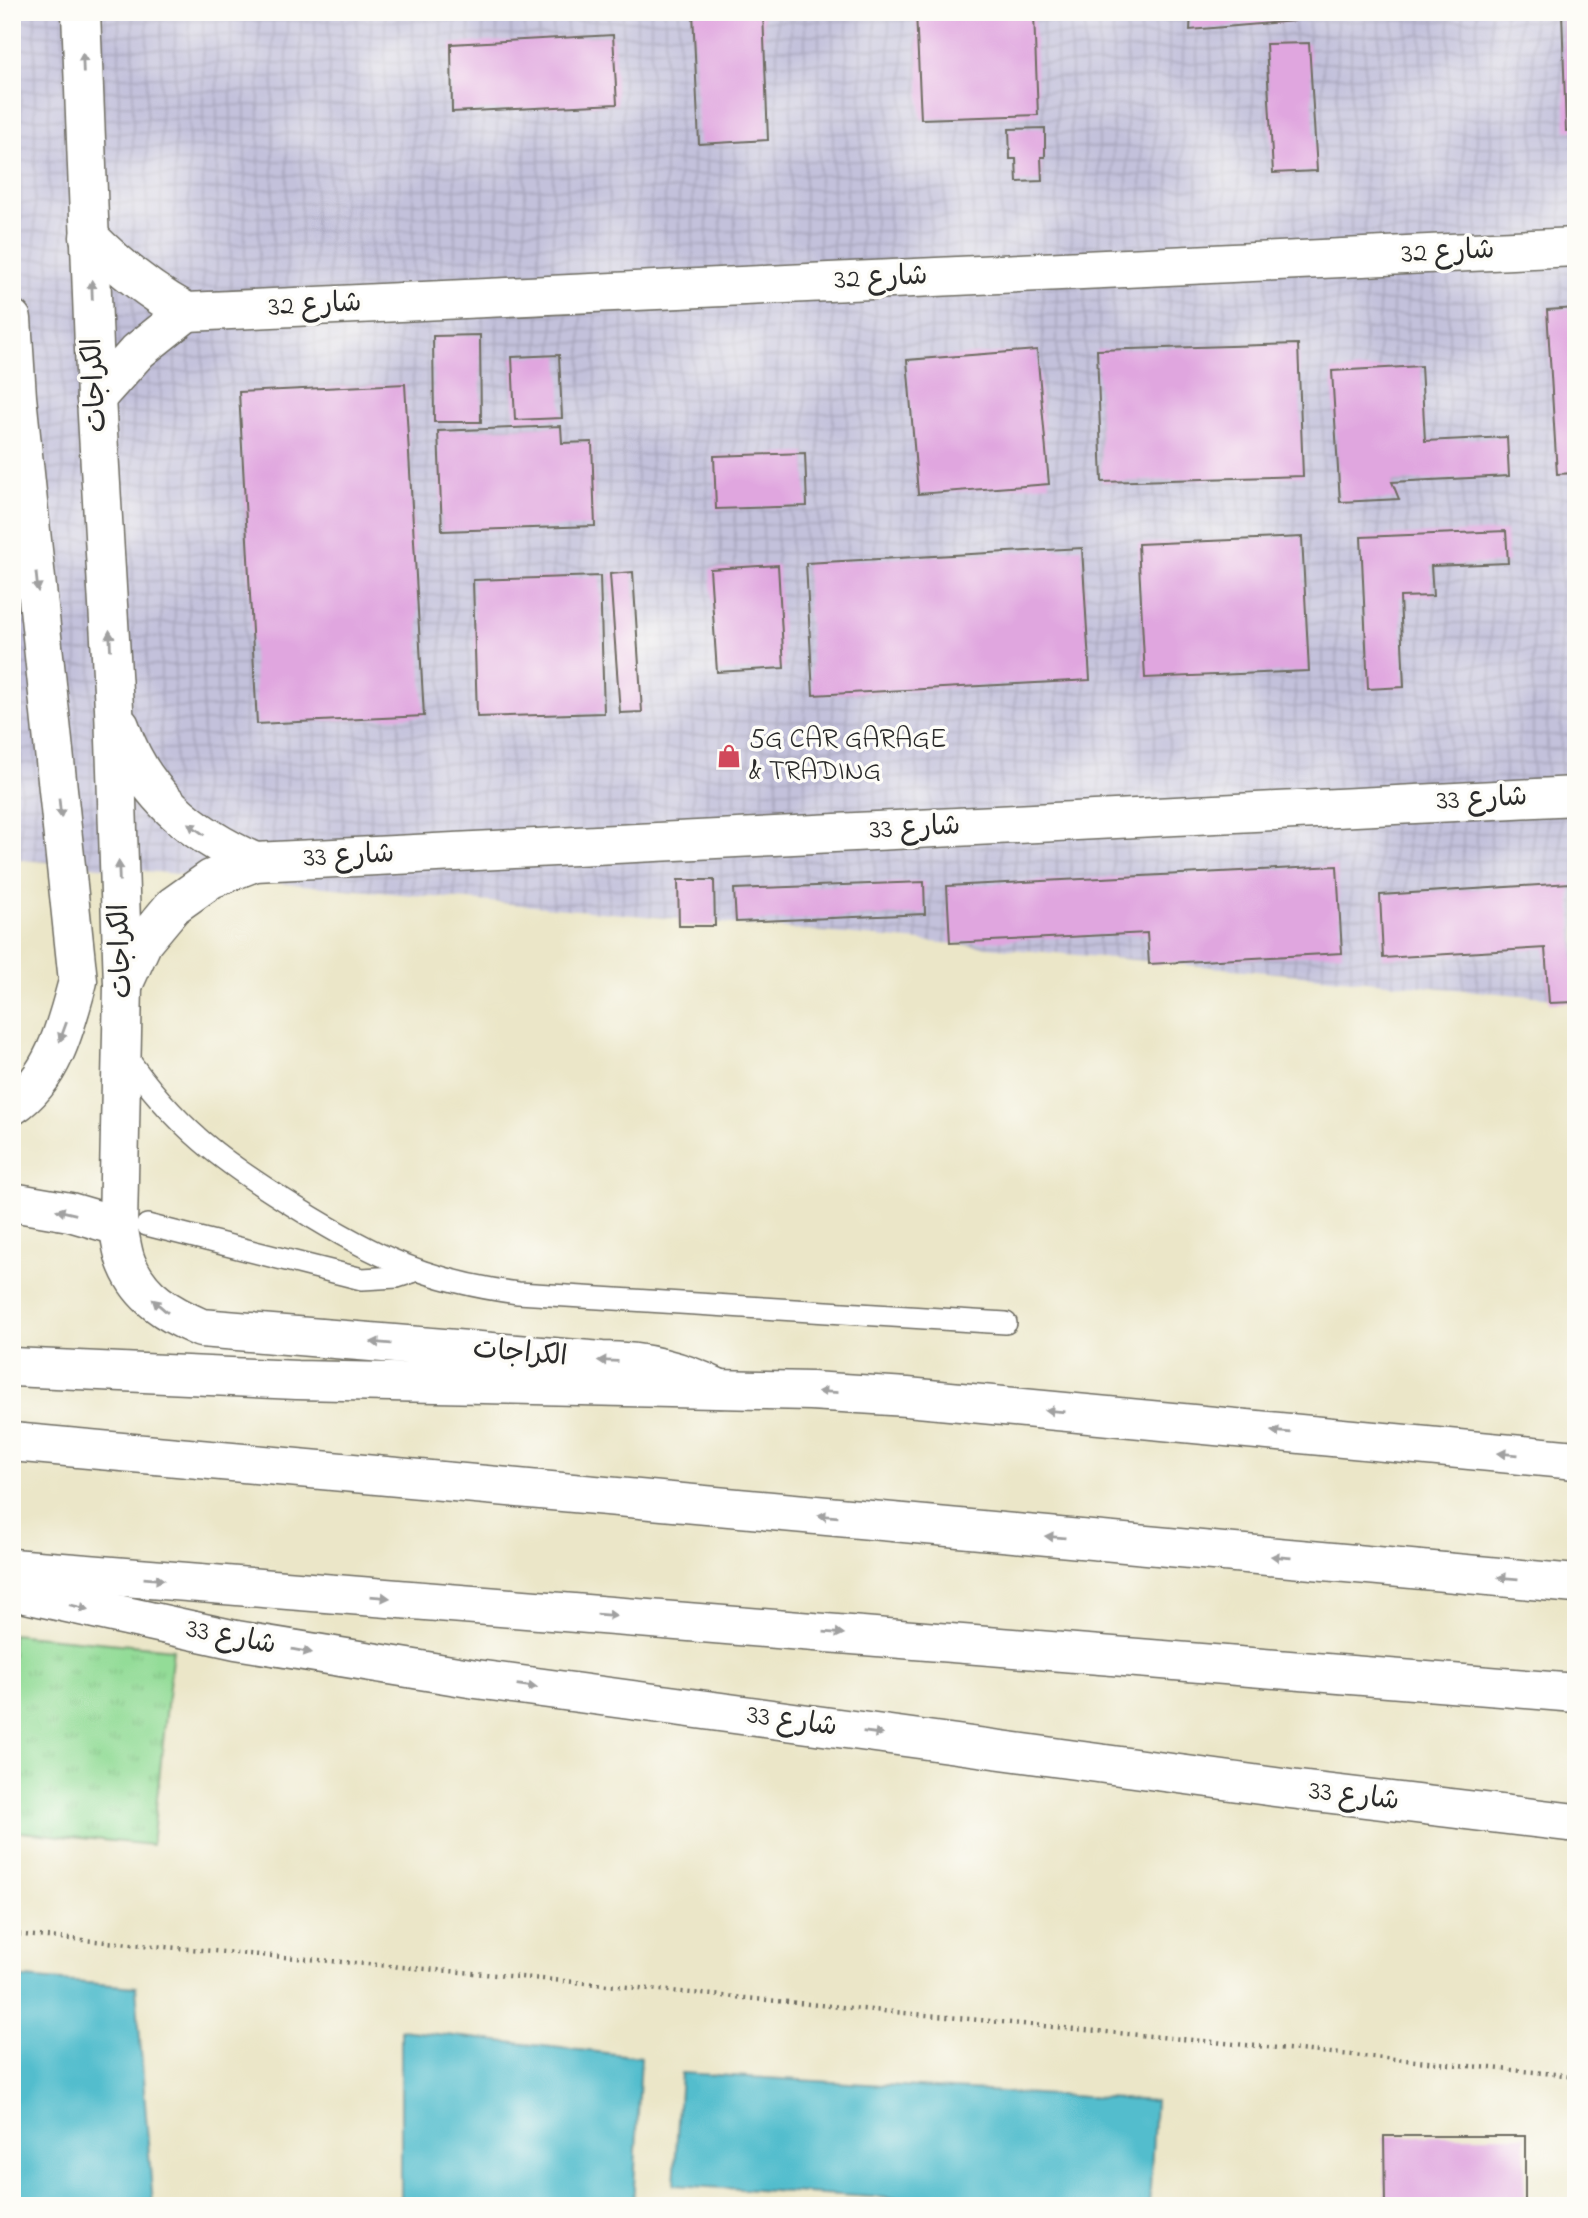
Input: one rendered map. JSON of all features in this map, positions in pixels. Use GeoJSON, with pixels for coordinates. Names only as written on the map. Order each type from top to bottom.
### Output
{"type":"FeatureCollection","features":[{"type":"Feature","properties":{"kind":"main road","name":"الكراجات"},"geometry":{"type":"LineString","coordinates":[[81,12],[96,398],[114,708],[123,1051],[132,1226],[127,1264],[145,1292],[170,1314],[201,1328],[589,1360],[632,1361],[663,1366],[692,1375],[720,1389]]}},
{"type":"Feature","properties":{"kind":"main road"},"geometry":{"type":"LineString","coordinates":[[89,237],[135,279],[187,312],[138,351],[96,398]]}},
{"type":"Feature","properties":{"kind":"main road","name":"شارع 32"},"geometry":{"type":"LineString","coordinates":[[187,312],[1576,247]]}},
{"type":"Feature","properties":{"kind":"main road","name":"الكراجات"},"geometry":{"type":"LineString","coordinates":[[12,319],[15,395],[78,981],[64,1033],[43,1075],[12,1107]]}},
{"type":"Feature","properties":{"kind":"main road","name":"شارع 33"},"geometry":{"type":"LineString","coordinates":[[114,708],[125,742],[142,774],[164,803],[222,847],[255,862]]}},
{"type":"Feature","properties":{"kind":"main road","name":"شارع 33"},"geometry":{"type":"LineString","coordinates":[[123,985],[143,942],[173,906],[211,879],[255,862],[1576,796]]}},
{"type":"Feature","properties":{"kind":"main road"},"geometry":{"type":"LineString","coordinates":[[12,1202],[132,1226]]}},
{"type":"Feature","properties":{"kind":"main road"},"geometry":{"type":"LineString","coordinates":[[12,1367],[298,1380],[720,1389],[907,1397],[1576,1461]]}},
{"type":"Feature","properties":{"kind":"main road"},"geometry":{"type":"LineString","coordinates":[[12,1442],[1576,1584]]}},
{"type":"Feature","properties":{"kind":"main road","name":"شارع 33"},"geometry":{"type":"LineString","coordinates":[[12,1568],[1576,1693]]}},
{"type":"Feature","properties":{"kind":"main road","name":"شارع 33"},"geometry":{"type":"LineString","coordinates":[[12,1591],[236,1640],[449,1675],[1277,1788],[1576,1822]]}},
{"type":"Feature","properties":{"kind":"lane"},"geometry":{"type":"LineString","coordinates":[[123,1051],[165,1107],[216,1155],[244,1176],[351,1241],[415,1271],[483,1289],[518,1293],[1006,1323]]}},
{"type":"Feature","properties":{"kind":"lane"},"geometry":{"type":"LineString","coordinates":[[132,1226],[362,1279],[397,1277],[415,1271]]}},
{"type":"Feature","properties":{"kind":"path"},"geometry":{"type":"LineString","coordinates":[[12,1934],[532,1978],[1576,2076]]}},
{"type":"Feature","properties":{"kind":"shaded area"},"geometry":{"type":"Polygon","coordinates":[[[12,12],[1576,12],[1576,1000],[12,859],[12,12]]]}},
{"type":"Feature","properties":{"kind":"green space"},"geometry":{"type":"Polygon","coordinates":[[[12,1634],[173,1649],[152,1845],[12,1831],[12,1634]]]}},
{"type":"Feature","properties":{"kind":"water"},"geometry":{"type":"Polygon","coordinates":[[[12,1977],[136,1987],[153,2206],[12,2206],[12,1977]]]}},
{"type":"Feature","properties":{"kind":"water"},"geometry":{"type":"Polygon","coordinates":[[[401,2030],[641,2057],[633,2206],[401,2206],[401,2030]]]}},
{"type":"Feature","properties":{"kind":"water"},"geometry":{"type":"Polygon","coordinates":[[[681,2073],[1155,2101],[1149,2206],[1023,2206],[674,2185],[681,2073]]]}},
{"type":"Feature","properties":{"kind":"building"},"geometry":{"type":"Polygon","coordinates":[[[693,12],[763,12],[768,140],[699,144],[693,12]]]}},
{"type":"Feature","properties":{"kind":"building"},"geometry":{"type":"Polygon","coordinates":[[[916,12],[960,12],[926,18],[1034,14],[1038,115],[921,119],[916,12]]]}},
{"type":"Feature","properties":{"kind":"building"},"geometry":{"type":"Polygon","coordinates":[[[1191,12],[1294,12],[1294,21],[1190,30],[1191,12]]]}},
{"type":"Feature","properties":{"kind":"building"},"geometry":{"type":"Polygon","coordinates":[[[1562,12],[1576,12],[1576,130],[1566,131],[1562,12]]]}},
{"type":"Feature","properties":{"kind":"building"},"geometry":{"type":"Polygon","coordinates":[[[613,35],[617,104],[452,112],[451,44],[613,35]]]}},
{"type":"Feature","properties":{"kind":"building"},"geometry":{"type":"Polygon","coordinates":[[[1309,43],[1317,171],[1273,173],[1266,44],[1309,43]]]}},
{"type":"Feature","properties":{"kind":"building"},"geometry":{"type":"Polygon","coordinates":[[[1045,128],[1045,157],[1041,157],[1042,181],[1017,182],[1016,159],[1010,159],[1009,129],[1045,128]]]}},
{"type":"Feature","properties":{"kind":"building"},"geometry":{"type":"Polygon","coordinates":[[[1576,308],[1576,473],[1557,474],[1547,310],[1576,308]]]}},
{"type":"Feature","properties":{"kind":"building"},"geometry":{"type":"Polygon","coordinates":[[[480,335],[481,422],[434,422],[433,336],[480,335]]]}},
{"type":"Feature","properties":{"kind":"building"},"geometry":{"type":"Polygon","coordinates":[[[1298,344],[1303,476],[1102,482],[1097,350],[1298,344]]]}},
{"type":"Feature","properties":{"kind":"building"},"geometry":{"type":"Polygon","coordinates":[[[1037,350],[1049,484],[918,494],[907,360],[1037,350]]]}},
{"type":"Feature","properties":{"kind":"building"},"geometry":{"type":"Polygon","coordinates":[[[559,355],[562,418],[515,420],[512,357],[559,355]]]}},
{"type":"Feature","properties":{"kind":"building"},"geometry":{"type":"Polygon","coordinates":[[[1421,366],[1425,441],[1507,437],[1509,476],[1392,482],[1399,499],[1340,502],[1332,371],[1421,366]]]}},
{"type":"Feature","properties":{"kind":"building"},"geometry":{"type":"Polygon","coordinates":[[[405,384],[424,716],[257,724],[239,392],[405,384]]]}},
{"type":"Feature","properties":{"kind":"building"},"geometry":{"type":"Polygon","coordinates":[[[561,426],[562,443],[592,442],[595,526],[442,531],[438,431],[561,426]]]}},
{"type":"Feature","properties":{"kind":"building"},"geometry":{"type":"Polygon","coordinates":[[[805,453],[807,506],[716,509],[714,456],[805,453]]]}},
{"type":"Feature","properties":{"kind":"building"},"geometry":{"type":"Polygon","coordinates":[[[1506,531],[1508,563],[1431,566],[1433,596],[1400,597],[1404,687],[1368,689],[1361,537],[1506,531]]]}},
{"type":"Feature","properties":{"kind":"building"},"geometry":{"type":"Polygon","coordinates":[[[1302,537],[1309,671],[1145,678],[1138,544],[1302,537]]]}},
{"type":"Feature","properties":{"kind":"building"},"geometry":{"type":"Polygon","coordinates":[[[1082,548],[1090,680],[813,695],[806,563],[1082,548]]]}},
{"type":"Feature","properties":{"kind":"building"},"geometry":{"type":"Polygon","coordinates":[[[778,565],[784,668],[717,672],[710,569],[778,565]]]}},
{"type":"Feature","properties":{"kind":"building"},"geometry":{"type":"Polygon","coordinates":[[[633,572],[642,712],[620,713],[610,574],[633,572]]]}},
{"type":"Feature","properties":{"kind":"building"},"geometry":{"type":"Polygon","coordinates":[[[600,576],[604,713],[477,717],[473,580],[600,576]]]}},
{"type":"Feature","properties":{"kind":"building"},"geometry":{"type":"Polygon","coordinates":[[[1337,866],[1342,953],[1149,964],[1147,933],[950,943],[947,886],[1337,866]]]}},
{"type":"Feature","properties":{"kind":"building"},"geometry":{"type":"Polygon","coordinates":[[[678,880],[714,880],[715,926],[679,926],[678,880]]]}},
{"type":"Feature","properties":{"kind":"building"},"geometry":{"type":"Polygon","coordinates":[[[924,882],[925,914],[736,922],[734,889],[924,882]]]}},
{"type":"Feature","properties":{"kind":"building"},"geometry":{"type":"Polygon","coordinates":[[[1570,883],[1576,1002],[1549,1003],[1545,948],[1383,958],[1380,895],[1570,883]]]}},
{"type":"Feature","properties":{"kind":"building"},"geometry":{"type":"Polygon","coordinates":[[[1384,2136],[1525,2136],[1525,2206],[1385,2206],[1384,2136]]]}},
{"type":"Feature","properties":{"kind":"place","name":"5G CAR GARAGE & TRADING"},"geometry":{"type":"Point","coordinates":[729,756]}}]}
